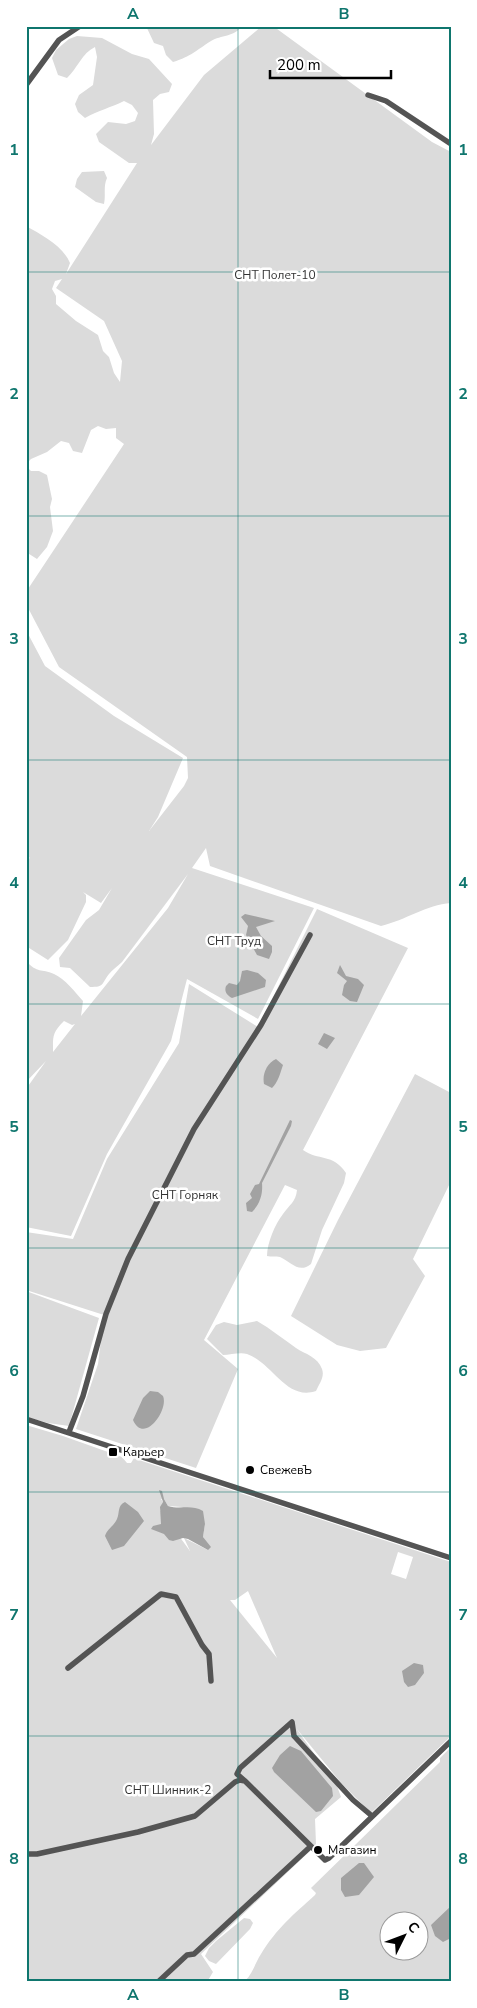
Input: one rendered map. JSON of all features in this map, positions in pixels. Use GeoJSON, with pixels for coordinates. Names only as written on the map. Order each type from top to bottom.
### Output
{"type":"FeatureCollection","features":[{"type":"Feature","properties":{"kind":"street"},"geometry":{"type":"LineString","coordinates":[[26,85],[59,40],[80,26]]}},
{"type":"Feature","properties":{"kind":"street"},"geometry":{"type":"LineString","coordinates":[[368,95],[386,101],[451,144]]}},
{"type":"Feature","properties":{"kind":"street"},"geometry":{"type":"LineString","coordinates":[[70,1432],[83,1396],[103,1323],[128,1259],[194,1130],[262,1025],[310,935]]}},
{"type":"Feature","properties":{"kind":"street"},"geometry":{"type":"LineString","coordinates":[[26,1419],[451,1558]]}},
{"type":"Feature","properties":{"kind":"street"},"geometry":{"type":"LineString","coordinates":[[68,1668],[161,1594],[176,1596],[202,1645],[209,1654],[211,1681]]}},
{"type":"Feature","properties":{"kind":"street"},"geometry":{"type":"LineString","coordinates":[[372,1816],[353,1800],[294,1736],[292,1722],[240,1768],[237,1774],[323,1859],[329,1858],[451,1741]]}},
{"type":"Feature","properties":{"kind":"street"},"geometry":{"type":"LineString","coordinates":[[26,1854],[35,1854],[129,1834],[195,1816],[235,1782],[240,1780],[245,1782]]}},
{"type":"Feature","properties":{"kind":"street"},"geometry":{"type":"LineString","coordinates":[[158,1982],[187,1956],[194,1954],[310,1847]]}},
{"type":"Feature","properties":{"kind":"green space"},"geometry":{"type":"Polygon","coordinates":[[[146,26],[242,26],[239,30],[215,39],[189,55],[173,62],[166,55],[163,46],[154,43],[146,26]]]}},
{"type":"Feature","properties":{"kind":"green space"},"geometry":{"type":"Polygon","coordinates":[[[262,26],[273,26],[432,142],[451,152],[451,903],[442,904],[381,926],[210,866],[206,848],[192,868],[314,908],[258,1019],[187,979],[171,1041],[107,1154],[71,1236],[26,1227],[26,1089],[46,1061],[26,1082],[26,961],[37,969],[58,976],[70,986],[83,1001],[81,1016],[168,908],[188,874],[122,962],[110,972],[100,986],[90,987],[70,968],[60,967],[59,958],[86,920],[99,910],[112,888],[101,903],[83,892],[86,895],[86,902],[68,940],[48,960],[26,946],[26,860],[30,858],[26,855],[26,630],[45,666],[114,716],[183,758],[158,817],[149,831],[184,786],[188,778],[187,757],[59,667],[26,604],[26,592],[124,444],[116,438],[116,428],[106,429],[98,426],[91,430],[82,453],[73,451],[69,443],[61,441],[47,452],[31,459],[26,464],[26,226],[51,242],[67,257],[70,263],[66,274],[137,163],[129,163],[99,142],[96,134],[108,122],[126,124],[135,121],[138,113],[132,105],[124,101],[85,118],[78,112],[75,104],[79,95],[93,85],[97,57],[95,47],[83,57],[67,78],[58,75],[52,58],[56,50],[69,39],[77,36],[102,38],[132,54],[149,59],[172,84],[169,92],[160,94],[153,100],[154,134],[151,145],[204,75],[262,26]],[[62,279],[55,281],[52,289],[56,296],[56,304],[76,321],[98,335],[103,351],[109,357],[114,373],[120,382],[122,361],[104,321],[56,288],[62,279]],[[64,1021],[54,1035],[53,1052],[75,1024],[72,1025],[64,1021]]]}},
{"type":"Feature","properties":{"kind":"green space"},"geometry":{"type":"Polygon","coordinates":[[[104,171],[107,178],[104,204],[96,202],[75,187],[77,179],[82,172],[104,171]]]}},
{"type":"Feature","properties":{"kind":"green space"},"geometry":{"type":"Polygon","coordinates":[[[26,466],[31,471],[39,471],[47,475],[52,499],[50,507],[53,531],[47,547],[37,559],[26,552],[26,466]]]}},
{"type":"Feature","properties":{"kind":"green space","name":"СНТ Горняк"},"geometry":{"type":"Polygon","coordinates":[[[317,909],[408,948],[303,1150],[331,1160],[346,1173],[344,1183],[322,1230],[311,1264],[303,1268],[295,1266],[280,1257],[267,1256],[268,1245],[274,1228],[294,1200],[296,1194],[297,1190],[285,1185],[204,1340],[238,1369],[196,1468],[76,1429],[98,1364],[104,1315],[26,1290],[26,1232],[73,1239],[107,1159],[179,1043],[189,984],[258,1027],[317,909]]]}},
{"type":"Feature","properties":{"kind":"green space"},"geometry":{"type":"Polygon","coordinates":[[[415,1074],[451,1093],[451,1181],[413,1259],[425,1276],[386,1348],[360,1351],[337,1345],[291,1316],[338,1220],[415,1074]]]}},
{"type":"Feature","properties":{"kind":"green space"},"geometry":{"type":"Polygon","coordinates":[[[26,1291],[99,1318],[69,1426],[26,1417],[26,1291]]]}},
{"type":"Feature","properties":{"kind":"green space"},"geometry":{"type":"Polygon","coordinates":[[[257,1321],[318,1361],[323,1375],[316,1391],[305,1393],[296,1391],[256,1359],[244,1353],[223,1355],[207,1339],[216,1325],[224,1322],[237,1325],[257,1321]]]}},
{"type":"Feature","properties":{"kind":"green space","name":"СНТ Шинник-2"},"geometry":{"type":"Polygon","coordinates":[[[26,1425],[122,1457],[127,1463],[131,1463],[134,1458],[451,1562],[451,1736],[371,1813],[342,1784],[296,1728],[337,1786],[341,1797],[315,1819],[316,1844],[310,1851],[201,1954],[213,1972],[207,1982],[26,1982],[26,1425]],[[161,1499],[163,1502],[160,1510],[190,1551],[184,1538],[208,1550],[203,1537],[205,1524],[182,1507],[168,1506],[164,1499],[161,1499]],[[398,1552],[391,1574],[406,1579],[413,1557],[398,1552]],[[248,1591],[235,1600],[230,1600],[277,1658],[248,1591]]]}},
{"type":"Feature","properties":{"kind":"green space"},"geometry":{"type":"Polygon","coordinates":[[[451,1747],[451,1982],[232,1982],[234,1979],[245,1981],[273,1937],[315,1895],[316,1893],[311,1888],[440,1762],[440,1758],[451,1747]]]}},
{"type":"Feature","properties":{"kind":"green space"},"geometry":{"type":"Polygon","coordinates":[[[244,1918],[250,1919],[253,1923],[250,1929],[216,1964],[209,1961],[205,1956],[209,1948],[244,1918]]]}},
{"type":"Feature","properties":{"kind":"shaded area"},"geometry":{"type":"Polygon","coordinates":[[[245,914],[275,921],[256,927],[261,936],[272,946],[269,959],[257,955],[246,935],[248,926],[241,917],[245,914]]]}},
{"type":"Feature","properties":{"kind":"shaded area"},"geometry":{"type":"Polygon","coordinates":[[[340,965],[346,976],[358,979],[364,985],[357,1002],[350,1001],[342,995],[347,981],[337,973],[340,965]]]}},
{"type":"Feature","properties":{"kind":"shaded area"},"geometry":{"type":"Polygon","coordinates":[[[247,970],[258,973],[266,980],[265,987],[232,998],[226,993],[226,986],[229,983],[237,985],[242,971],[247,970]]]}},
{"type":"Feature","properties":{"kind":"shaded area"},"geometry":{"type":"Polygon","coordinates":[[[324,1033],[335,1038],[327,1049],[318,1044],[324,1033]]]}},
{"type":"Feature","properties":{"kind":"shaded area"},"geometry":{"type":"Polygon","coordinates":[[[276,1059],[283,1065],[272,1088],[264,1084],[264,1076],[268,1066],[276,1059]]]}},
{"type":"Feature","properties":{"kind":"shaded area"},"geometry":{"type":"Polygon","coordinates":[[[290,1120],[292,1121],[291,1126],[262,1183],[259,1202],[252,1212],[247,1211],[246,1203],[252,1198],[250,1194],[255,1185],[259,1184],[290,1120]]]}},
{"type":"Feature","properties":{"kind":"shaded area"},"geometry":{"type":"Polygon","coordinates":[[[150,1391],[158,1392],[163,1396],[164,1402],[159,1416],[154,1423],[143,1429],[138,1427],[133,1420],[143,1398],[150,1391]]]}},
{"type":"Feature","properties":{"kind":"shaded area"},"geometry":{"type":"Polygon","coordinates":[[[159,1490],[162,1491],[168,1506],[194,1508],[203,1511],[205,1524],[203,1537],[211,1547],[208,1550],[188,1539],[169,1540],[164,1534],[151,1529],[153,1526],[161,1524],[160,1507],[163,1502],[159,1490]]]}},
{"type":"Feature","properties":{"kind":"shaded area"},"geometry":{"type":"Polygon","coordinates":[[[125,1502],[138,1512],[144,1521],[124,1546],[112,1550],[105,1536],[117,1519],[121,1505],[125,1502]]]}},
{"type":"Feature","properties":{"kind":"shaded area"},"geometry":{"type":"Polygon","coordinates":[[[414,1663],[423,1665],[424,1673],[415,1685],[408,1687],[404,1682],[402,1671],[414,1663]]]}},
{"type":"Feature","properties":{"kind":"shaded area"},"geometry":{"type":"Polygon","coordinates":[[[290,1746],[301,1751],[332,1788],[333,1796],[321,1811],[316,1812],[272,1768],[280,1755],[290,1746]]]}},
{"type":"Feature","properties":{"kind":"shaded area"},"geometry":{"type":"Polygon","coordinates":[[[359,1863],[364,1863],[374,1877],[359,1895],[345,1897],[341,1890],[341,1878],[359,1863]]]}},
{"type":"Feature","properties":{"kind":"shaded area"},"geometry":{"type":"Polygon","coordinates":[[[451,1906],[451,1938],[443,1942],[435,1936],[431,1925],[451,1906]]]}},
{"type":"Feature","properties":{"kind":"place","name":"Карьер"},"geometry":{"type":"Point","coordinates":[113,1452]}},
{"type":"Feature","properties":{"kind":"place","name":"СвежевЪ"},"geometry":{"type":"Point","coordinates":[250,1470]}},
{"type":"Feature","properties":{"kind":"place","name":"Магазин"},"geometry":{"type":"Point","coordinates":[318,1850]}},
{"type":"Feature","properties":{"kind":"park label","name":"СНТ Полет-10"},"geometry":{"type":"Point","coordinates":[275,275]}},
{"type":"Feature","properties":{"kind":"park label","name":"СНТ Труд"},"geometry":{"type":"Point","coordinates":[234,941]}}]}
